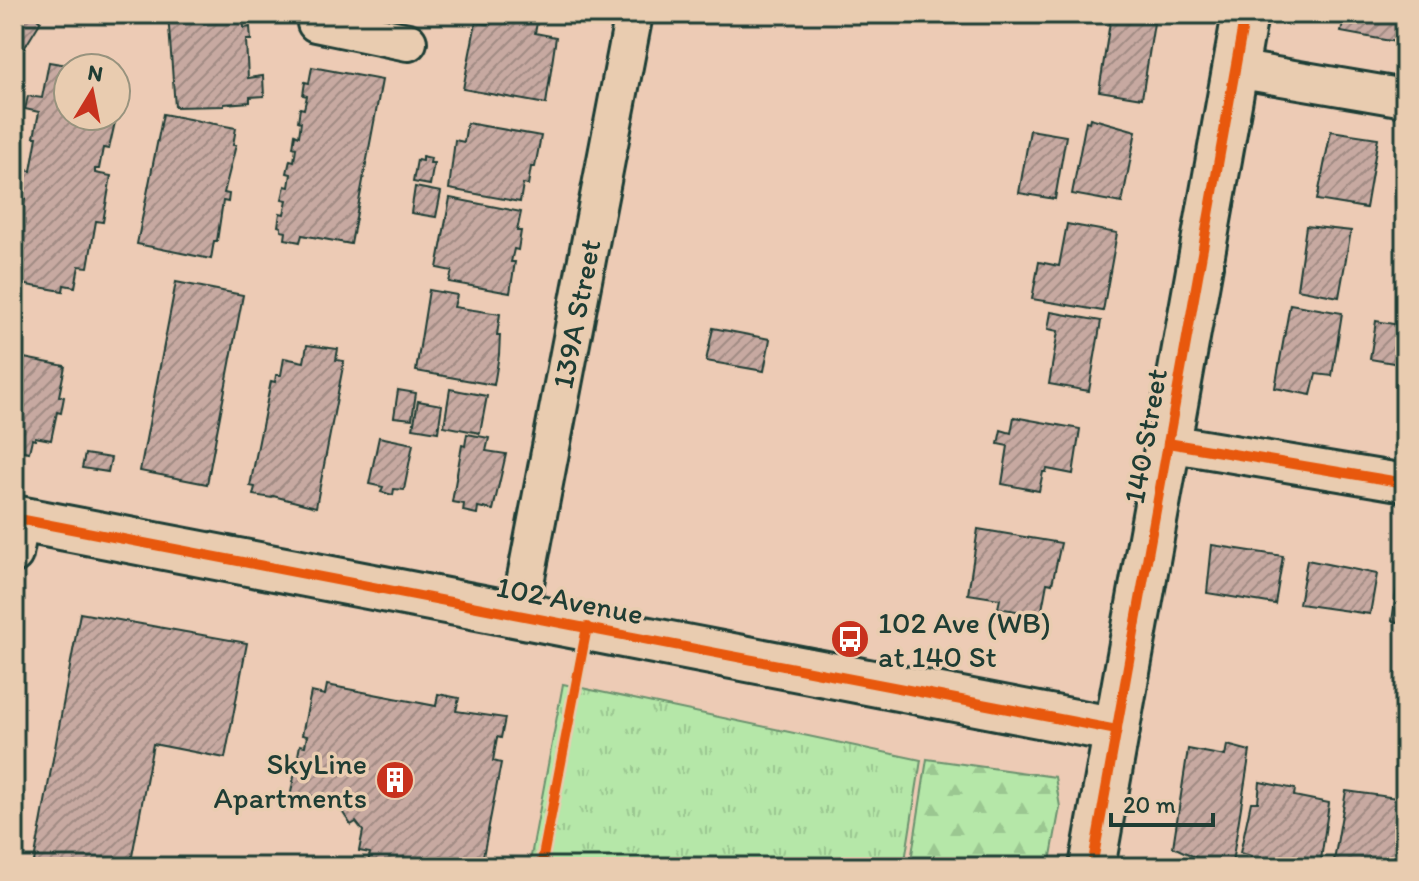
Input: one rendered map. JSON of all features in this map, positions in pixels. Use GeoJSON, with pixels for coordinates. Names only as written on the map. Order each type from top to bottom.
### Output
{"type":"FeatureCollection","features":[{"type":"Feature","properties":{"kind":"street","name":"139A Street"},"geometry":{"type":"LineString","coordinates":[[519,614],[634,14]]}},
{"type":"Feature","properties":{"kind":"street","name":"140 Street"},"geometry":{"type":"LineString","coordinates":[[1092,867],[1245,14]]}},
{"type":"Feature","properties":{"kind":"street"},"geometry":{"type":"LineString","coordinates":[[316,23],[408,42]]}},
{"type":"Feature","properties":{"kind":"street"},"geometry":{"type":"LineString","coordinates":[[1235,69],[1405,98]]}},
{"type":"Feature","properties":{"kind":"street"},"geometry":{"type":"LineString","coordinates":[[1168,443],[1405,483]]}},
{"type":"Feature","properties":{"kind":"street","name":"102 Avenue"},"geometry":{"type":"LineString","coordinates":[[16,530],[519,614],[927,696],[1117,730]]}},
{"type":"Feature","properties":{"kind":"green space"},"geometry":{"type":"Polygon","coordinates":[[[563,684],[921,760],[904,867],[529,867],[563,684]]]}},
{"type":"Feature","properties":{"kind":"green space"},"geometry":{"type":"Polygon","coordinates":[[[927,759],[1055,777],[1060,807],[1049,867],[910,867],[927,759]]]}},
{"type":"Feature","properties":{"kind":"building"},"geometry":{"type":"Polygon","coordinates":[[[14,14],[31,14],[41,21],[14,65],[14,14]]]}},
{"type":"Feature","properties":{"kind":"building"},"geometry":{"type":"Polygon","coordinates":[[[168,14],[248,14],[243,15],[244,28],[250,27],[251,40],[246,40],[248,78],[263,76],[264,96],[250,97],[250,102],[224,106],[175,107],[168,14]]]}},
{"type":"Feature","properties":{"kind":"building"},"geometry":{"type":"Polygon","coordinates":[[[489,14],[537,23],[535,33],[556,37],[546,104],[463,89],[476,22],[488,24],[489,14]]]}},
{"type":"Feature","properties":{"kind":"building"},"geometry":{"type":"Polygon","coordinates":[[[1345,14],[1401,14],[1396,42],[1341,32],[1345,14]]]}},
{"type":"Feature","properties":{"kind":"building"},"geometry":{"type":"Polygon","coordinates":[[[1111,16],[1154,23],[1142,98],[1099,91],[1111,16]]]}},
{"type":"Feature","properties":{"kind":"building"},"geometry":{"type":"Polygon","coordinates":[[[49,62],[52,62],[52,132],[113,132],[109,149],[103,148],[99,169],[95,169],[95,173],[111,176],[103,222],[96,221],[88,267],[79,266],[75,287],[64,285],[63,291],[14,283],[14,243],[20,207],[23,208],[25,198],[20,198],[25,170],[31,171],[39,112],[25,109],[28,96],[42,98],[49,62]]]}},
{"type":"Feature","properties":{"kind":"building"},"geometry":{"type":"Polygon","coordinates":[[[312,67],[382,80],[351,244],[302,235],[300,242],[285,239],[286,232],[278,226],[287,200],[282,199],[285,186],[289,187],[291,174],[287,173],[290,160],[294,161],[295,134],[299,136],[300,108],[304,109],[307,96],[303,95],[305,82],[309,83],[312,67]]]}},
{"type":"Feature","properties":{"kind":"building"},"geometry":{"type":"Polygon","coordinates":[[[163,114],[236,128],[233,145],[236,145],[224,193],[229,194],[228,202],[223,201],[211,259],[137,244],[163,114]]]}},
{"type":"Feature","properties":{"kind":"building"},"geometry":{"type":"Polygon","coordinates":[[[1090,118],[1136,131],[1122,203],[1072,194],[1086,121],[1089,122],[1090,118]]]}},
{"type":"Feature","properties":{"kind":"building"},"geometry":{"type":"Polygon","coordinates":[[[467,123],[541,136],[535,167],[531,167],[528,185],[523,184],[520,202],[449,189],[455,140],[464,142],[467,123]]]}},
{"type":"Feature","properties":{"kind":"building"},"geometry":{"type":"Polygon","coordinates":[[[1030,130],[1066,136],[1055,199],[1019,193],[1030,130]]]}},
{"type":"Feature","properties":{"kind":"building"},"geometry":{"type":"Polygon","coordinates":[[[1331,131],[1378,138],[1366,208],[1317,200],[1331,131]]]}},
{"type":"Feature","properties":{"kind":"building"},"geometry":{"type":"Polygon","coordinates":[[[422,156],[431,158],[430,163],[434,163],[430,185],[413,182],[417,160],[422,161],[422,156]]]}},
{"type":"Feature","properties":{"kind":"building"},"geometry":{"type":"Polygon","coordinates":[[[415,187],[441,192],[436,217],[411,213],[415,187]]]}},
{"type":"Feature","properties":{"kind":"building"},"geometry":{"type":"Polygon","coordinates":[[[450,198],[521,212],[517,231],[521,231],[518,250],[514,249],[511,262],[515,262],[510,293],[449,282],[452,271],[437,268],[450,198]]]}},
{"type":"Feature","properties":{"kind":"building"},"geometry":{"type":"Polygon","coordinates":[[[1067,224],[1117,233],[1103,311],[1032,299],[1039,262],[1059,266],[1067,224]]]}},
{"type":"Feature","properties":{"kind":"building"},"geometry":{"type":"Polygon","coordinates":[[[1306,226],[1351,231],[1339,297],[1297,289],[1306,226]]]}},
{"type":"Feature","properties":{"kind":"building"},"geometry":{"type":"Polygon","coordinates":[[[176,282],[243,295],[207,484],[140,471],[176,282]]]}},
{"type":"Feature","properties":{"kind":"building"},"geometry":{"type":"Polygon","coordinates":[[[429,290],[457,295],[454,307],[500,314],[497,335],[500,335],[499,355],[494,385],[416,371],[429,290]]]}},
{"type":"Feature","properties":{"kind":"building"},"geometry":{"type":"Polygon","coordinates":[[[1290,304],[1342,313],[1332,376],[1316,374],[1311,395],[1275,388],[1290,304]]]}},
{"type":"Feature","properties":{"kind":"building"},"geometry":{"type":"Polygon","coordinates":[[[1051,312],[1101,321],[1089,391],[1049,384],[1058,331],[1048,329],[1051,312]]]}},
{"type":"Feature","properties":{"kind":"building"},"geometry":{"type":"Polygon","coordinates":[[[1376,321],[1405,326],[1405,365],[1370,359],[1376,321]]]}},
{"type":"Feature","properties":{"kind":"building"},"geometry":{"type":"Polygon","coordinates":[[[713,328],[770,339],[764,371],[706,361],[713,328]]]}},
{"type":"Feature","properties":{"kind":"building"},"geometry":{"type":"Polygon","coordinates":[[[307,345],[338,349],[336,360],[344,361],[316,507],[273,496],[253,495],[255,487],[250,486],[271,381],[275,382],[276,375],[281,375],[284,358],[304,362],[307,345]]]}},
{"type":"Feature","properties":{"kind":"building"},"geometry":{"type":"Polygon","coordinates":[[[14,356],[65,366],[59,396],[64,397],[61,413],[57,412],[51,440],[35,437],[29,452],[14,449],[14,356]]]}},
{"type":"Feature","properties":{"kind":"building"},"geometry":{"type":"Polygon","coordinates":[[[450,389],[487,396],[480,433],[444,426],[450,389]]]}},
{"type":"Feature","properties":{"kind":"building"},"geometry":{"type":"Polygon","coordinates":[[[398,390],[416,393],[412,419],[394,417],[398,390]]]}},
{"type":"Feature","properties":{"kind":"building"},"geometry":{"type":"Polygon","coordinates":[[[418,401],[442,405],[438,432],[413,428],[418,401]]]}},
{"type":"Feature","properties":{"kind":"building"},"geometry":{"type":"Polygon","coordinates":[[[1014,417],[1080,429],[1073,474],[1047,469],[1043,472],[1039,491],[1002,484],[1008,446],[998,444],[1001,430],[1011,433],[1014,417]]]}},
{"type":"Feature","properties":{"kind":"building"},"geometry":{"type":"Polygon","coordinates":[[[467,434],[489,438],[486,451],[506,454],[493,510],[478,507],[477,514],[463,511],[464,504],[452,502],[462,445],[465,446],[467,434]]]}},
{"type":"Feature","properties":{"kind":"building"},"geometry":{"type":"Polygon","coordinates":[[[379,437],[413,444],[404,490],[394,489],[393,495],[381,492],[383,487],[369,484],[379,437]]]}},
{"type":"Feature","properties":{"kind":"building"},"geometry":{"type":"Polygon","coordinates":[[[85,454],[111,458],[108,472],[82,468],[85,454]]]}},
{"type":"Feature","properties":{"kind":"building"},"geometry":{"type":"Polygon","coordinates":[[[978,529],[1061,543],[1052,584],[1047,583],[1041,615],[998,608],[1000,599],[968,594],[978,529]]]}},
{"type":"Feature","properties":{"kind":"building"},"geometry":{"type":"Polygon","coordinates":[[[1212,545],[1283,556],[1275,604],[1207,593],[1212,545]]]}},
{"type":"Feature","properties":{"kind":"building"},"geometry":{"type":"Polygon","coordinates":[[[1307,560],[1377,574],[1370,614],[1299,604],[1307,560]]]}},
{"type":"Feature","properties":{"kind":"building"},"geometry":{"type":"Polygon","coordinates":[[[1399,574],[1405,575],[1405,623],[1392,621],[1399,574]]]}},
{"type":"Feature","properties":{"kind":"building"},"geometry":{"type":"Polygon","coordinates":[[[80,613],[247,643],[225,758],[153,744],[130,867],[33,867],[80,613]]]}},
{"type":"Feature","properties":{"kind":"building","name":"SkyLine Apartments"},"geometry":{"type":"Polygon","coordinates":[[[327,685],[436,706],[438,694],[459,698],[456,711],[505,718],[501,738],[497,737],[493,761],[501,763],[481,867],[367,867],[370,853],[359,851],[363,831],[356,822],[351,825],[335,801],[311,796],[310,802],[290,798],[300,745],[305,746],[307,736],[302,735],[311,692],[325,695],[327,685]]]}},
{"type":"Feature","properties":{"kind":"building"},"geometry":{"type":"Polygon","coordinates":[[[1227,745],[1250,751],[1232,863],[1197,858],[1173,847],[1188,749],[1225,756],[1227,745]]]}},
{"type":"Feature","properties":{"kind":"building"},"geometry":{"type":"Polygon","coordinates":[[[1260,782],[1295,789],[1294,796],[1329,803],[1320,867],[1248,867],[1251,856],[1240,853],[1251,802],[1258,802],[1260,782]]]}},
{"type":"Feature","properties":{"kind":"building"},"geometry":{"type":"Polygon","coordinates":[[[1346,791],[1405,799],[1405,867],[1333,867],[1346,791]]]}},
{"type":"Feature","properties":{"kind":"cycle path"},"geometry":{"type":"LineString","coordinates":[[1092,867],[1245,14]]}},
{"type":"Feature","properties":{"kind":"cycle path"},"geometry":{"type":"LineString","coordinates":[[1168,443],[1405,483]]}},
{"type":"Feature","properties":{"kind":"cycle path"},"geometry":{"type":"LineString","coordinates":[[14,518],[1117,730]]}},
{"type":"Feature","properties":{"kind":"cycle path"},"geometry":{"type":"LineString","coordinates":[[541,867],[587,627]]}},
{"type":"Feature","properties":{"kind":"place","name":"102 Ave (WB) at 140 St"},"geometry":{"type":"Point","coordinates":[850,639]}},
{"type":"Feature","properties":{"kind":"place","name":"SkyLine Apartments"},"geometry":{"type":"Point","coordinates":[395,780]}}]}
